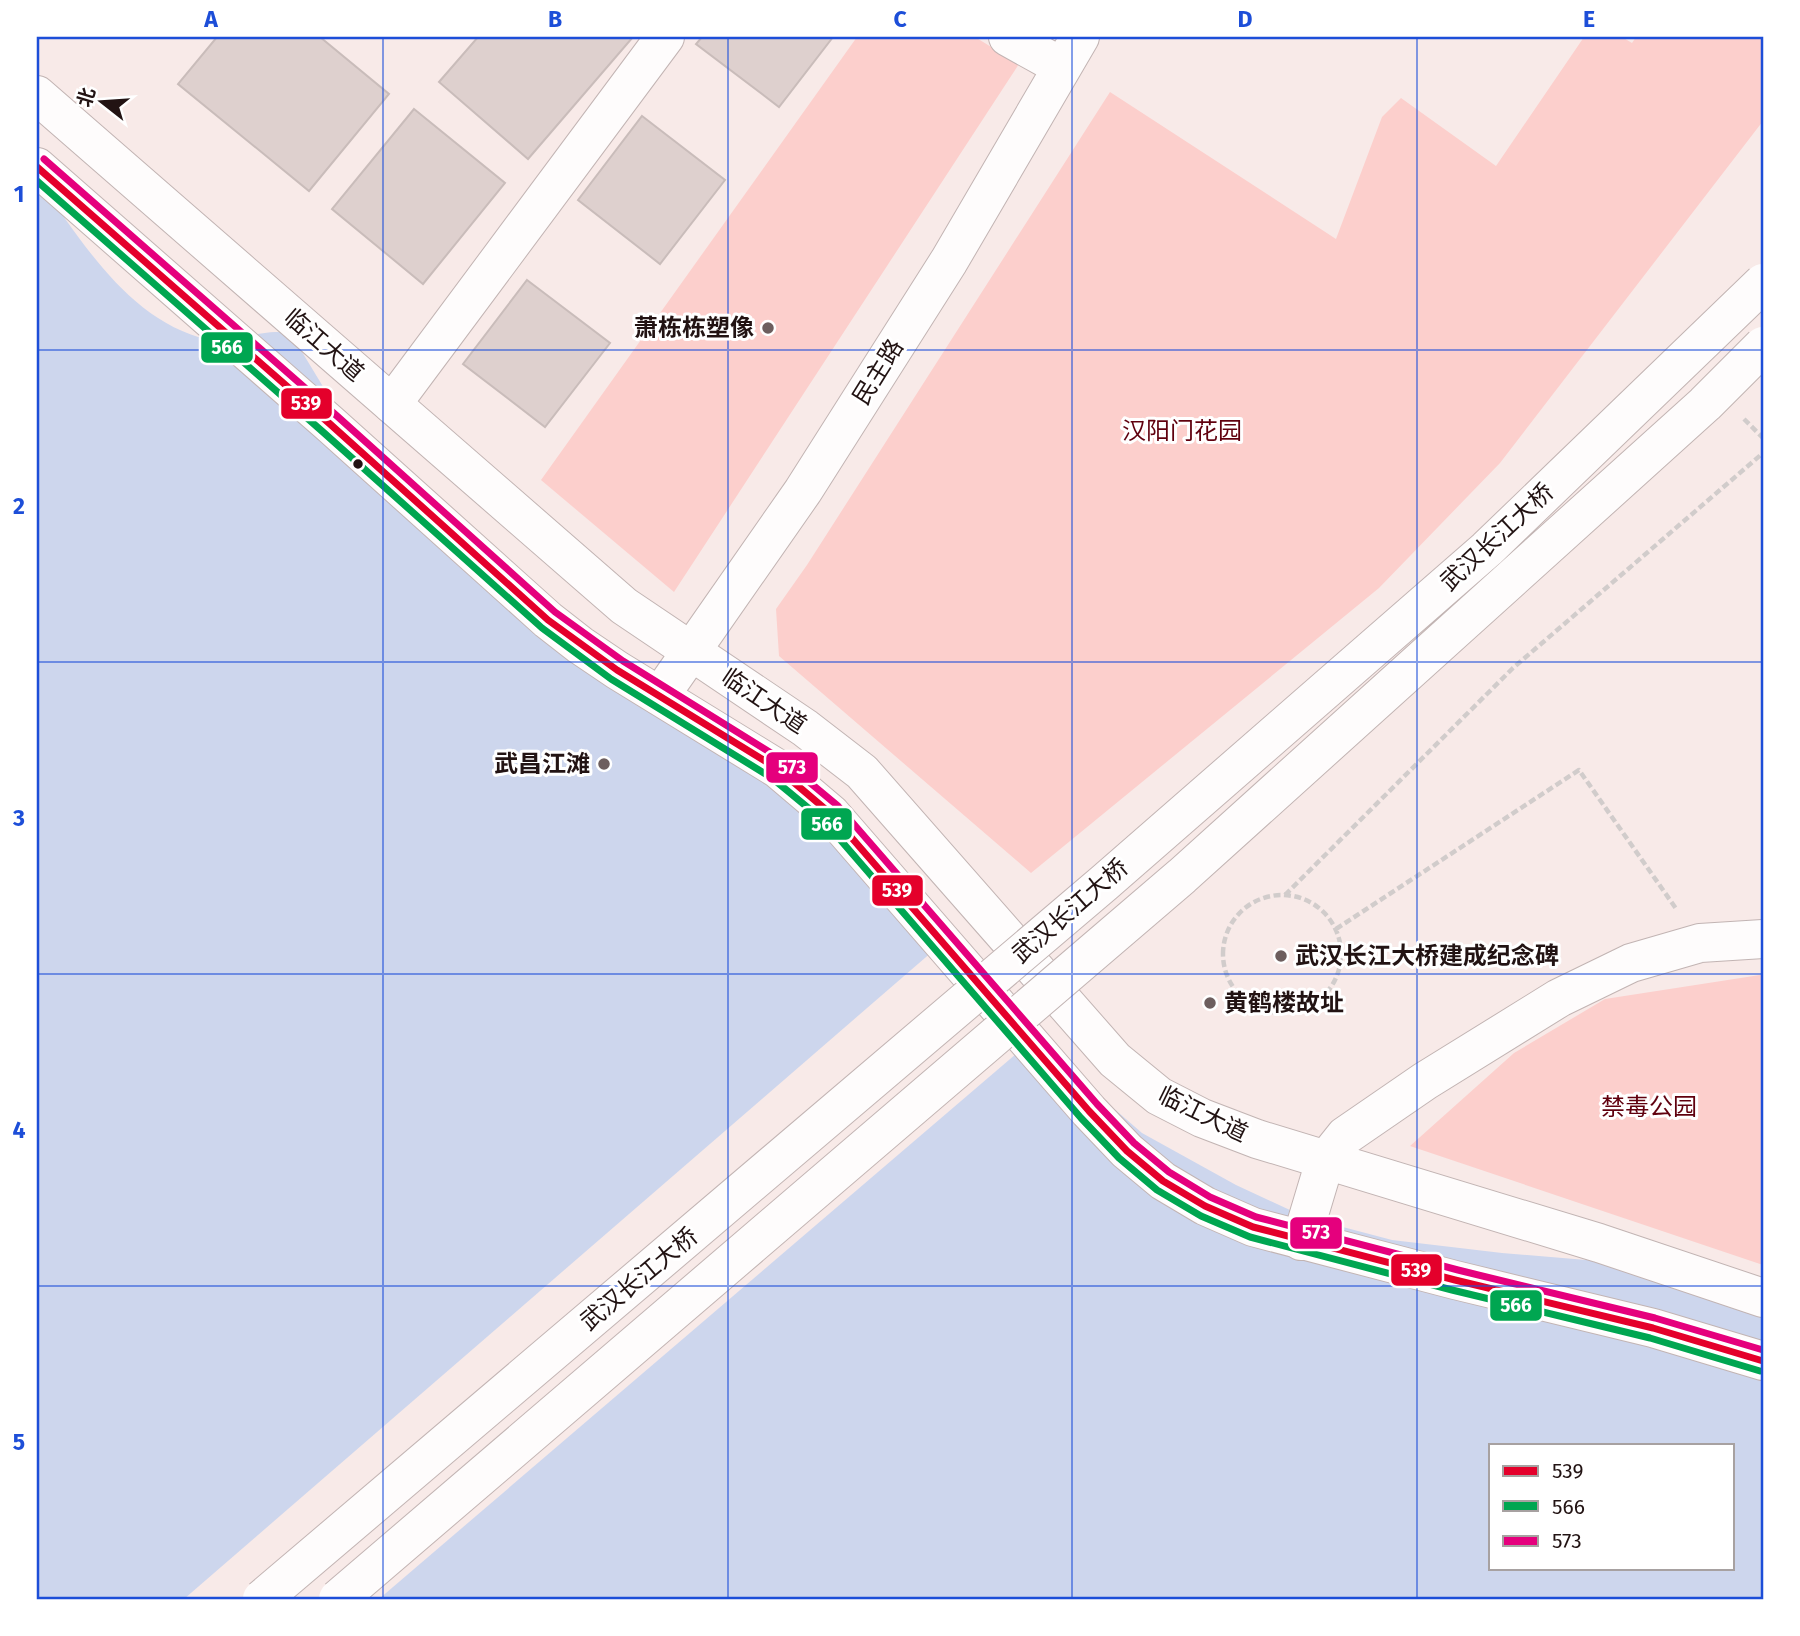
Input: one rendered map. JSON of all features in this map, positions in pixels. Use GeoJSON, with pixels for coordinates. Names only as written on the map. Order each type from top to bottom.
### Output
{"type":"FeatureCollection","features":[{"type":"Feature","properties":{"kind":"main road"},"geometry":{"type":"LineString","coordinates":[[392,404],[665,37]]}},
{"type":"Feature","properties":{"kind":"main road"},"geometry":{"type":"LineString","coordinates":[[1008,37],[1071,52]]}},
{"type":"Feature","properties":{"kind":"main road","name":"民主路"},"geometry":{"type":"LineString","coordinates":[[660,696],[803,491],[949,261],[1071,52]]}},
{"type":"Feature","properties":{"kind":"main road","name":"临江大道"},"geometry":{"type":"LineString","coordinates":[[37,95],[624,606],[805,728],[862,772],[1115,1060],[1159,1096],[1202,1118],[1257,1139],[1599,1243],[1763,1298]]}},
{"type":"Feature","properties":{"kind":"main road","name":"临江大道"},"geometry":{"type":"LineString","coordinates":[[37,167],[548,620],[580,645],[778,769],[831,814],[1080,1101],[1127,1151],[1163,1181],[1205,1206],[1254,1227],[1653,1328],[1763,1361]]}},
{"type":"Feature","properties":{"kind":"main road","name":"武汉长江大桥"},"geometry":{"type":"LineString","coordinates":[[262,1599],[1104,883],[1487,549],[1763,283]]}},
{"type":"Feature","properties":{"kind":"main road","name":"武汉长江大桥"},"geometry":{"type":"LineString","coordinates":[[338,1599],[1182,876],[1609,492],[1705,404],[1763,346]]}},
{"type":"Feature","properties":{"kind":"main road"},"geometry":{"type":"LineString","coordinates":[[1301,1241],[1325,1161],[1345,1136],[1425,1081],[1559,998],[1631,964],[1700,943],[1763,939]]}},
{"type":"Feature","properties":{"kind":"path"},"geometry":{"type":"LineString","coordinates":[[1285,895],[1513,668],[1763,453]]}},
{"type":"Feature","properties":{"kind":"path"},"geometry":{"type":"LineString","coordinates":[[1336,929],[1579,770],[1700,943]]}},
{"type":"Feature","properties":{"kind":"path"},"geometry":{"type":"LineString","coordinates":[[1285,895],[1305,900],[1324,912],[1336,929],[1341,950],[1339,970],[1330,989],[1303,1010],[1282,1014],[1262,1011],[1244,1001],[1230,985],[1223,965],[1224,941],[1232,922],[1246,907],[1265,897],[1285,895]]}},
{"type":"Feature","properties":{"kind":"green space"},"geometry":{"type":"Polygon","coordinates":[[[857,37],[975,37],[1019,64],[674,592],[541,480],[857,37]]]}},
{"type":"Feature","properties":{"kind":"green space","name":"汉阳门花园"},"geometry":{"type":"Polygon","coordinates":[[[1584,37],[1622,37],[1632,43],[1636,37],[1763,37],[1763,121],[1500,463],[1379,588],[1031,873],[779,656],[776,609],[807,565],[1110,92],[1336,239],[1382,117],[1401,98],[1496,166],[1584,37]]]}},
{"type":"Feature","properties":{"kind":"green space","name":"禁毒公园"},"geometry":{"type":"Polygon","coordinates":[[[1763,975],[1763,1265],[1410,1146],[1514,1053],[1605,999],[1763,975]]]}},
{"type":"Feature","properties":{"kind":"water"},"geometry":{"type":"Polygon","coordinates":[[[37,179],[71,228],[110,276],[154,316],[180,330],[209,340],[226,341],[269,332],[280,332],[293,337],[342,418],[514,568],[844,844],[1089,1087],[1142,1133],[1236,1185],[1305,1217],[1392,1240],[1610,1262],[1763,1294],[1763,1599],[37,1599],[37,179]]]}},
{"type":"Feature","properties":{"kind":"pier"},"geometry":{"type":"Polygon","coordinates":[[[948,938],[1044,1030],[379,1599],[184,1599],[948,938]]]}},
{"type":"Feature","properties":{"kind":"building"},"geometry":{"type":"Polygon","coordinates":[[[217,37],[320,37],[389,94],[309,191],[178,84],[217,37]]]}},
{"type":"Feature","properties":{"kind":"building"},"geometry":{"type":"Polygon","coordinates":[[[478,37],[633,37],[528,159],[439,82],[478,37]]]}},
{"type":"Feature","properties":{"kind":"building"},"geometry":{"type":"Polygon","coordinates":[[[702,37],[833,37],[779,107],[696,44],[702,37]]]}},
{"type":"Feature","properties":{"kind":"building"},"geometry":{"type":"Polygon","coordinates":[[[414,109],[505,183],[423,284],[332,209],[414,109]]]}},
{"type":"Feature","properties":{"kind":"building"},"geometry":{"type":"Polygon","coordinates":[[[642,116],[725,180],[660,264],[578,200],[642,116]]]}},
{"type":"Feature","properties":{"kind":"building"},"geometry":{"type":"Polygon","coordinates":[[[527,280],[610,343],[545,427],[463,364],[527,280]]]}},
{"type":"Feature","properties":{"kind":"transit line","name":"573"},"geometry":{"type":"LineString","coordinates":[[44,159],[555,612],[623,661],[784,761],[838,806],[1097,1104],[1134,1143],[1169,1172],[1210,1197],[1256,1217],[1655,1318],[1763,1350]]}},
{"type":"Feature","properties":{"kind":"transit line","name":"539"},"geometry":{"type":"LineString","coordinates":[[37,167],[548,620],[617,670],[778,769],[831,814],[1089,1111],[1127,1151],[1163,1181],[1205,1206],[1253,1227],[1653,1328],[1763,1361]]}},
{"type":"Feature","properties":{"kind":"transit line","name":"566"},"geometry":{"type":"LineString","coordinates":[[37,181],[542,628],[611,679],[772,778],[824,821],[1081,1118],[1119,1158],[1157,1190],[1201,1216],[1250,1237],[1650,1338],[1760,1371]]}},
{"type":"Feature","properties":{"kind":"place","name":"萧栋栋塑像"},"geometry":{"type":"Point","coordinates":[768,328]}},
{"type":"Feature","properties":{"kind":"place","name":"武昌江滩"},"geometry":{"type":"Point","coordinates":[604,764]}},
{"type":"Feature","properties":{"kind":"place","name":"武汉长江大桥建成纪念碑"},"geometry":{"type":"Point","coordinates":[1281,956]}},
{"type":"Feature","properties":{"kind":"place","name":"黄鹤楼故址"},"geometry":{"type":"Point","coordinates":[1210,1003]}}]}
